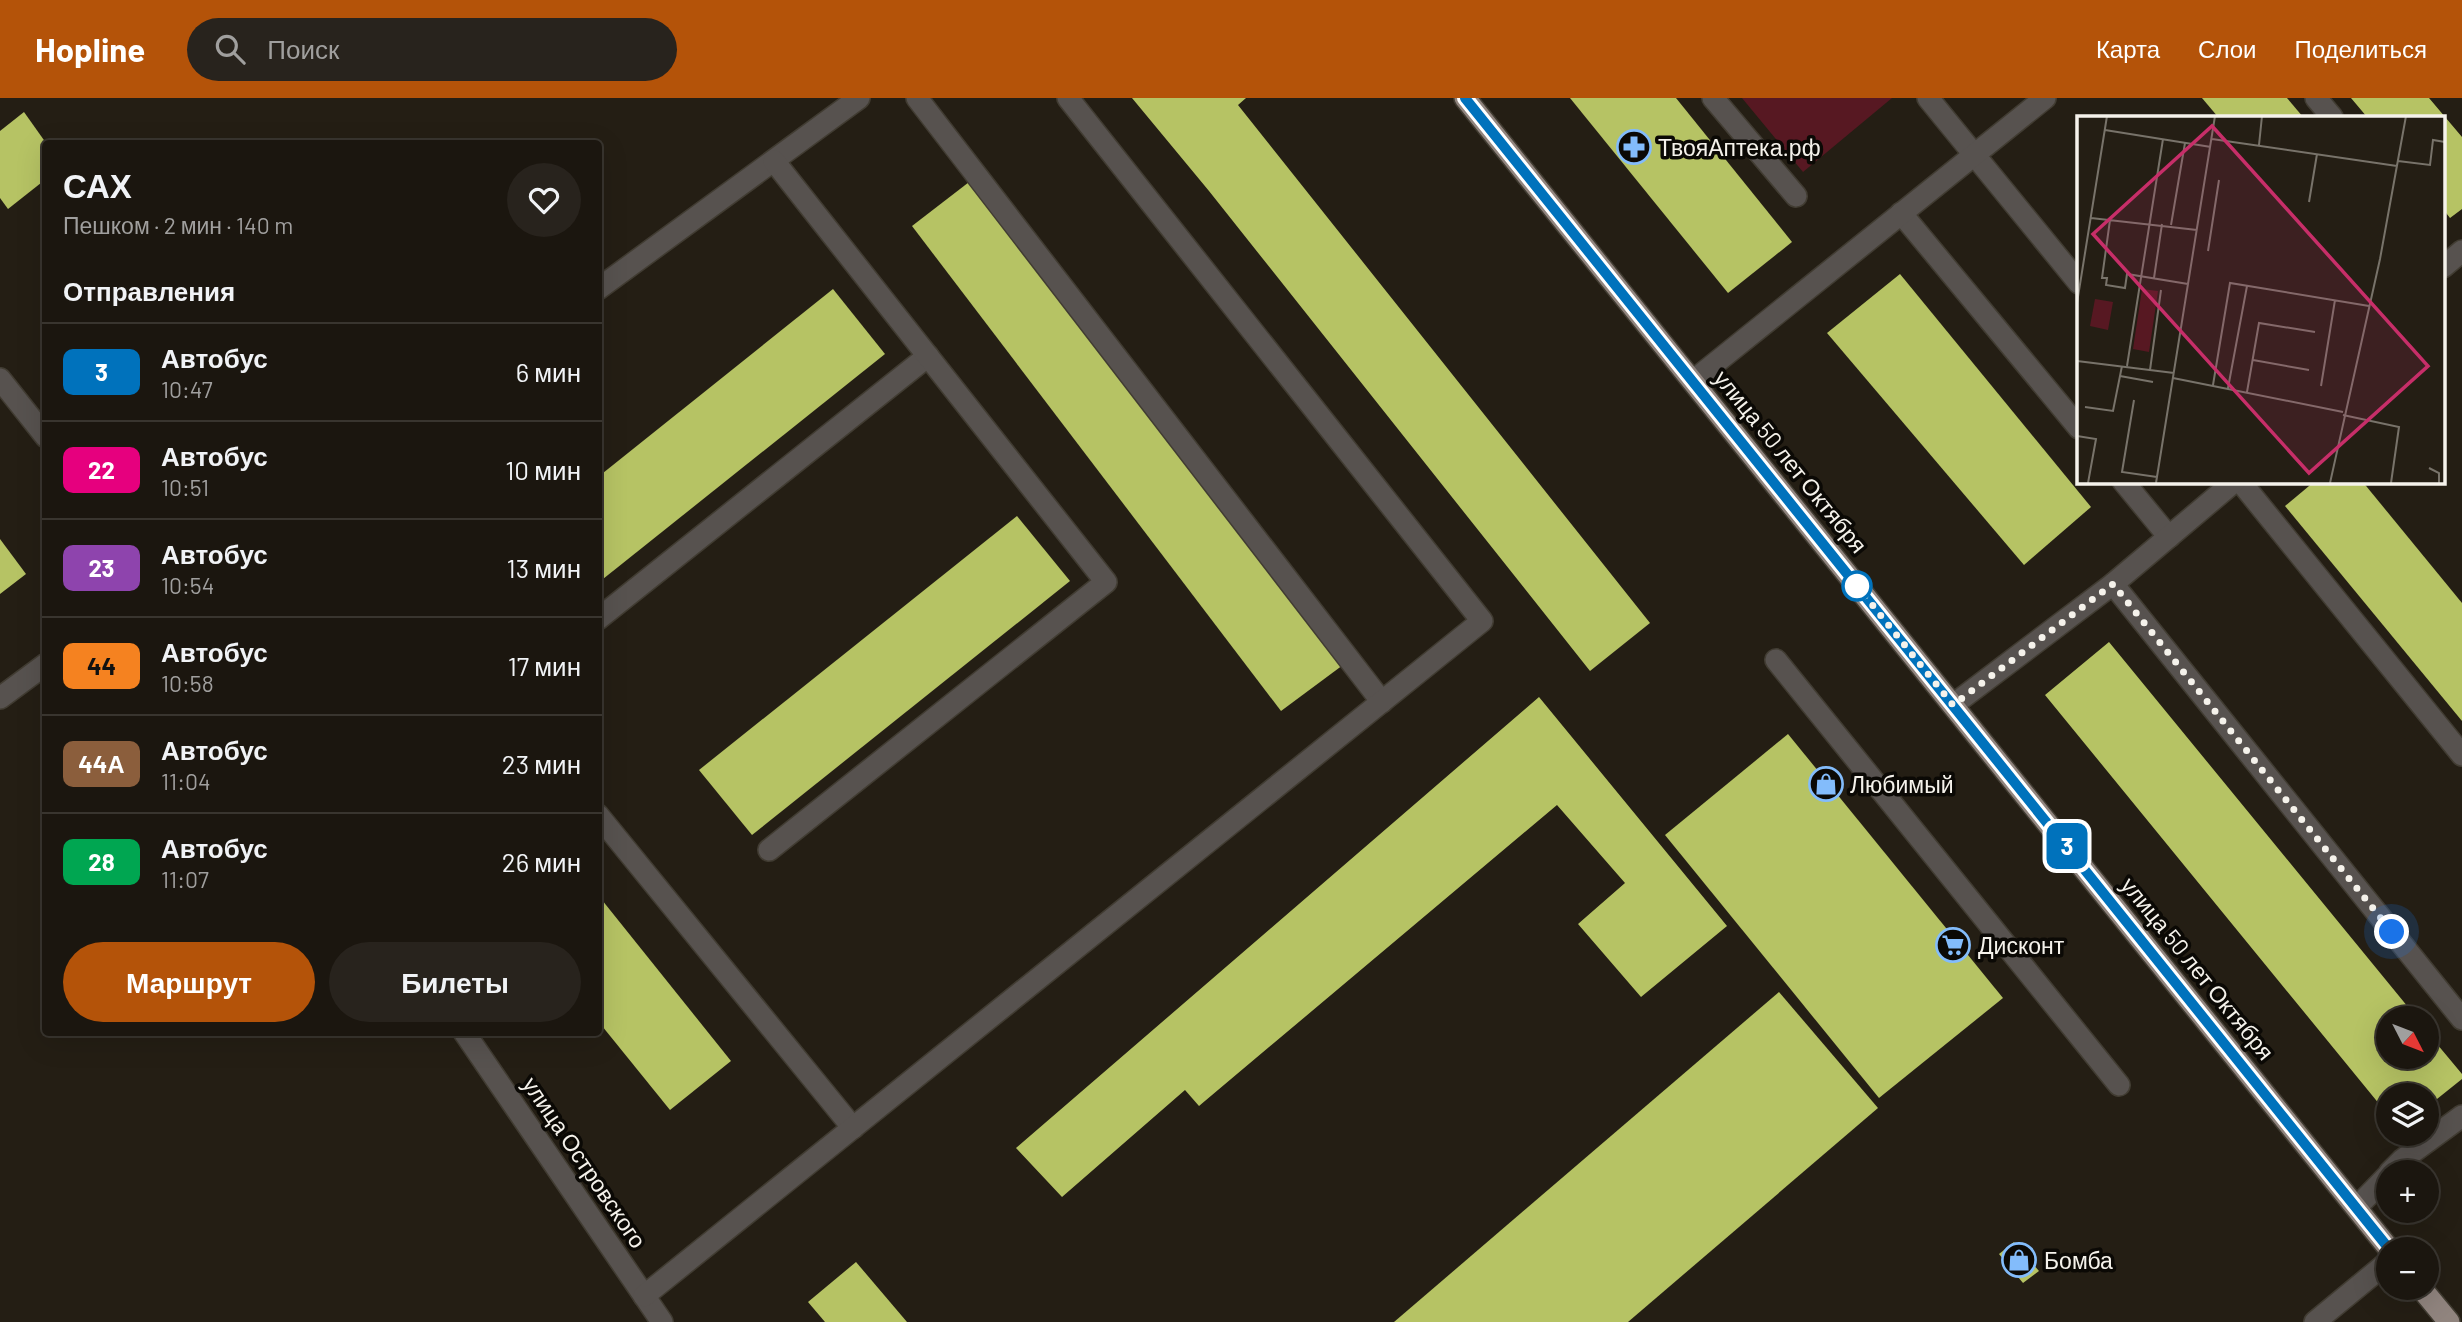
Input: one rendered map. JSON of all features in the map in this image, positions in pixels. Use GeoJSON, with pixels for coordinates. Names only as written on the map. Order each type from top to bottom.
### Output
{"type":"FeatureCollection","features":[{"type":"Feature","properties":{"kind":"main road","name":"улица 50 лет Октября"},"geometry":{"type":"LineString","coordinates":[[1465,98],[2380,1237]]}},
{"type":"Feature","properties":{"kind":"main road"},"geometry":{"type":"LineString","coordinates":[[2431,1300],[2449,1322]]}},
{"type":"Feature","properties":{"kind":"street"},"geometry":{"type":"LineString","coordinates":[[602,286],[859,98]]}},
{"type":"Feature","properties":{"kind":"street"},"geometry":{"type":"LineString","coordinates":[[917,98],[1382,702]]}},
{"type":"Feature","properties":{"kind":"street"},"geometry":{"type":"LineString","coordinates":[[644,1296],[1482,621],[1068,98]]}},
{"type":"Feature","properties":{"kind":"street"},"geometry":{"type":"LineString","coordinates":[[1713,98],[1796,196]]}},
{"type":"Feature","properties":{"kind":"street"},"geometry":{"type":"LineString","coordinates":[[1928,98],[2077,281]]}},
{"type":"Feature","properties":{"kind":"street"},"geometry":{"type":"LineString","coordinates":[[1692,381],[2045,98]]}},
{"type":"Feature","properties":{"kind":"street"},"geometry":{"type":"LineString","coordinates":[[2316,98],[2331,116]]}},
{"type":"Feature","properties":{"kind":"street"},"geometry":{"type":"LineString","coordinates":[[769,850],[1106,582],[774,161]]}},
{"type":"Feature","properties":{"kind":"street"},"geometry":{"type":"LineString","coordinates":[[1901,214],[2077,426]]}},
{"type":"Feature","properties":{"kind":"street"},"geometry":{"type":"LineString","coordinates":[[602,616],[928,356]]}},
{"type":"Feature","properties":{"kind":"street"},"geometry":{"type":"LineString","coordinates":[[0,379],[42,432]]}},
{"type":"Feature","properties":{"kind":"street"},"geometry":{"type":"LineString","coordinates":[[2125,483],[2169,537]]}},
{"type":"Feature","properties":{"kind":"street"},"geometry":{"type":"LineString","coordinates":[[1953,705],[2113,584],[2236,483]]}},
{"type":"Feature","properties":{"kind":"street"},"geometry":{"type":"LineString","coordinates":[[2240,483],[2462,755]]}},
{"type":"Feature","properties":{"kind":"street"},"geometry":{"type":"LineString","coordinates":[[2113,584],[2462,1019]]}},
{"type":"Feature","properties":{"kind":"street"},"geometry":{"type":"LineString","coordinates":[[1776,660],[2119,1085]]}},
{"type":"Feature","properties":{"kind":"street"},"geometry":{"type":"LineString","coordinates":[[0,698],[42,667]]}},
{"type":"Feature","properties":{"kind":"street"},"geometry":{"type":"LineString","coordinates":[[602,820],[853,1128]]}},
{"type":"Feature","properties":{"kind":"street","name":"улица Островского"},"geometry":{"type":"LineString","coordinates":[[467,1036],[662,1322]]}},
{"type":"Feature","properties":{"kind":"street"},"geometry":{"type":"LineString","coordinates":[[2402,1160],[2462,1116]]}},
{"type":"Feature","properties":{"kind":"street"},"geometry":{"type":"LineString","coordinates":[[2357,1208],[2376,1187]]}},
{"type":"Feature","properties":{"kind":"street"},"geometry":{"type":"LineString","coordinates":[[2315,1322],[2376,1272]]}},
{"type":"Feature","properties":{"kind":"shaded area"},"geometry":{"type":"Polygon","coordinates":[[[1742,98],[1892,98],[1803,172],[1742,98]]]}},
{"type":"Feature","properties":{"kind":"building"},"geometry":{"type":"Polygon","coordinates":[[[1132,98],[1246,98],[1238,105],[1650,623],[1590,671],[1132,98]]]}},
{"type":"Feature","properties":{"kind":"building"},"geometry":{"type":"Polygon","coordinates":[[[1570,98],[1676,98],[1792,242],[1728,293],[1570,98]]]}},
{"type":"Feature","properties":{"kind":"building"},"geometry":{"type":"Polygon","coordinates":[[[2202,98],[2287,98],[2302,116],[2217,116],[2202,98]]]}},
{"type":"Feature","properties":{"kind":"building"},"geometry":{"type":"Polygon","coordinates":[[[2351,98],[2429,98],[2462,137],[2462,209],[2450,218],[2444,210],[2444,116],[2366,116],[2351,98]]]}},
{"type":"Feature","properties":{"kind":"building"},"geometry":{"type":"Polygon","coordinates":[[[24,112],[44,140],[42,182],[8,209],[0,198],[0,131],[24,112]]]}},
{"type":"Feature","properties":{"kind":"building"},"geometry":{"type":"Polygon","coordinates":[[[973,179],[1343,665],[1281,711],[912,226],[973,179]]]}},
{"type":"Feature","properties":{"kind":"building"},"geometry":{"type":"Polygon","coordinates":[[[1900,274],[2091,507],[2024,565],[1827,333],[1900,274]]]}},
{"type":"Feature","properties":{"kind":"building"},"geometry":{"type":"Polygon","coordinates":[[[833,289],[885,354],[602,580],[602,474],[833,289]]]}},
{"type":"Feature","properties":{"kind":"building"},"geometry":{"type":"Polygon","coordinates":[[[2313,483],[2364,483],[2462,603],[2462,721],[2285,506],[2313,483]]]}},
{"type":"Feature","properties":{"kind":"building"},"geometry":{"type":"Polygon","coordinates":[[[1017,516],[1070,581],[752,835],[699,770],[1017,516]]]}},
{"type":"Feature","properties":{"kind":"building"},"geometry":{"type":"Polygon","coordinates":[[[0,539],[26,574],[0,594],[0,539]]]}},
{"type":"Feature","properties":{"kind":"building"},"geometry":{"type":"Polygon","coordinates":[[[2109,642],[2407,1006],[2376,1006],[2376,1069],[2440,1069],[2440,1048],[2462,1074],[2462,1079],[2439,1097],[2439,1083],[2376,1083],[2376,1100],[2045,695],[2109,642]]]}},
{"type":"Feature","properties":{"kind":"building"},"geometry":{"type":"Polygon","coordinates":[[[1539,697],[1727,926],[1641,997],[1578,924],[1625,883],[1557,805],[1199,1106],[1185,1090],[1062,1197],[1016,1148],[1539,697]]]}},
{"type":"Feature","properties":{"kind":"building"},"geometry":{"type":"Polygon","coordinates":[[[1788,734],[2003,998],[1879,1098],[1665,835],[1788,734]]]}},
{"type":"Feature","properties":{"kind":"building"},"geometry":{"type":"Polygon","coordinates":[[[602,900],[731,1061],[670,1110],[602,1026],[602,900]]]}},
{"type":"Feature","properties":{"kind":"building"},"geometry":{"type":"Polygon","coordinates":[[[1779,992],[1878,1108],[1628,1322],[1394,1322],[1779,992]]]}},
{"type":"Feature","properties":{"kind":"building"},"geometry":{"type":"Polygon","coordinates":[[[2014,1242],[2039,1271],[2023,1283],[1999,1254],[2014,1242]]]}},
{"type":"Feature","properties":{"kind":"building"},"geometry":{"type":"Polygon","coordinates":[[[856,1262],[907,1322],[825,1322],[808,1302],[856,1262]]]}},
{"type":"Feature","properties":{"kind":"bus line","name":"3"},"geometry":{"type":"LineString","coordinates":[[1465,98],[2380,1237]]}},
{"type":"Feature","properties":{"kind":"place","name":"ТвояАптека.рф"},"geometry":{"type":"Point","coordinates":[1634,147]}},
{"type":"Feature","properties":{"kind":"place","name":"Любимый"},"geometry":{"type":"Point","coordinates":[1826,784]}},
{"type":"Feature","properties":{"kind":"place","name":"Дисконт"},"geometry":{"type":"Point","coordinates":[1953,945]}},
{"type":"Feature","properties":{"kind":"place","name":"Бомба"},"geometry":{"type":"Point","coordinates":[2019,1260]}},
{"type":"Feature","properties":{"kind":"route"},"geometry":{"type":"LineString","coordinates":[[1857,586],[1953,705],[2113,584],[2392,932]]}}]}
